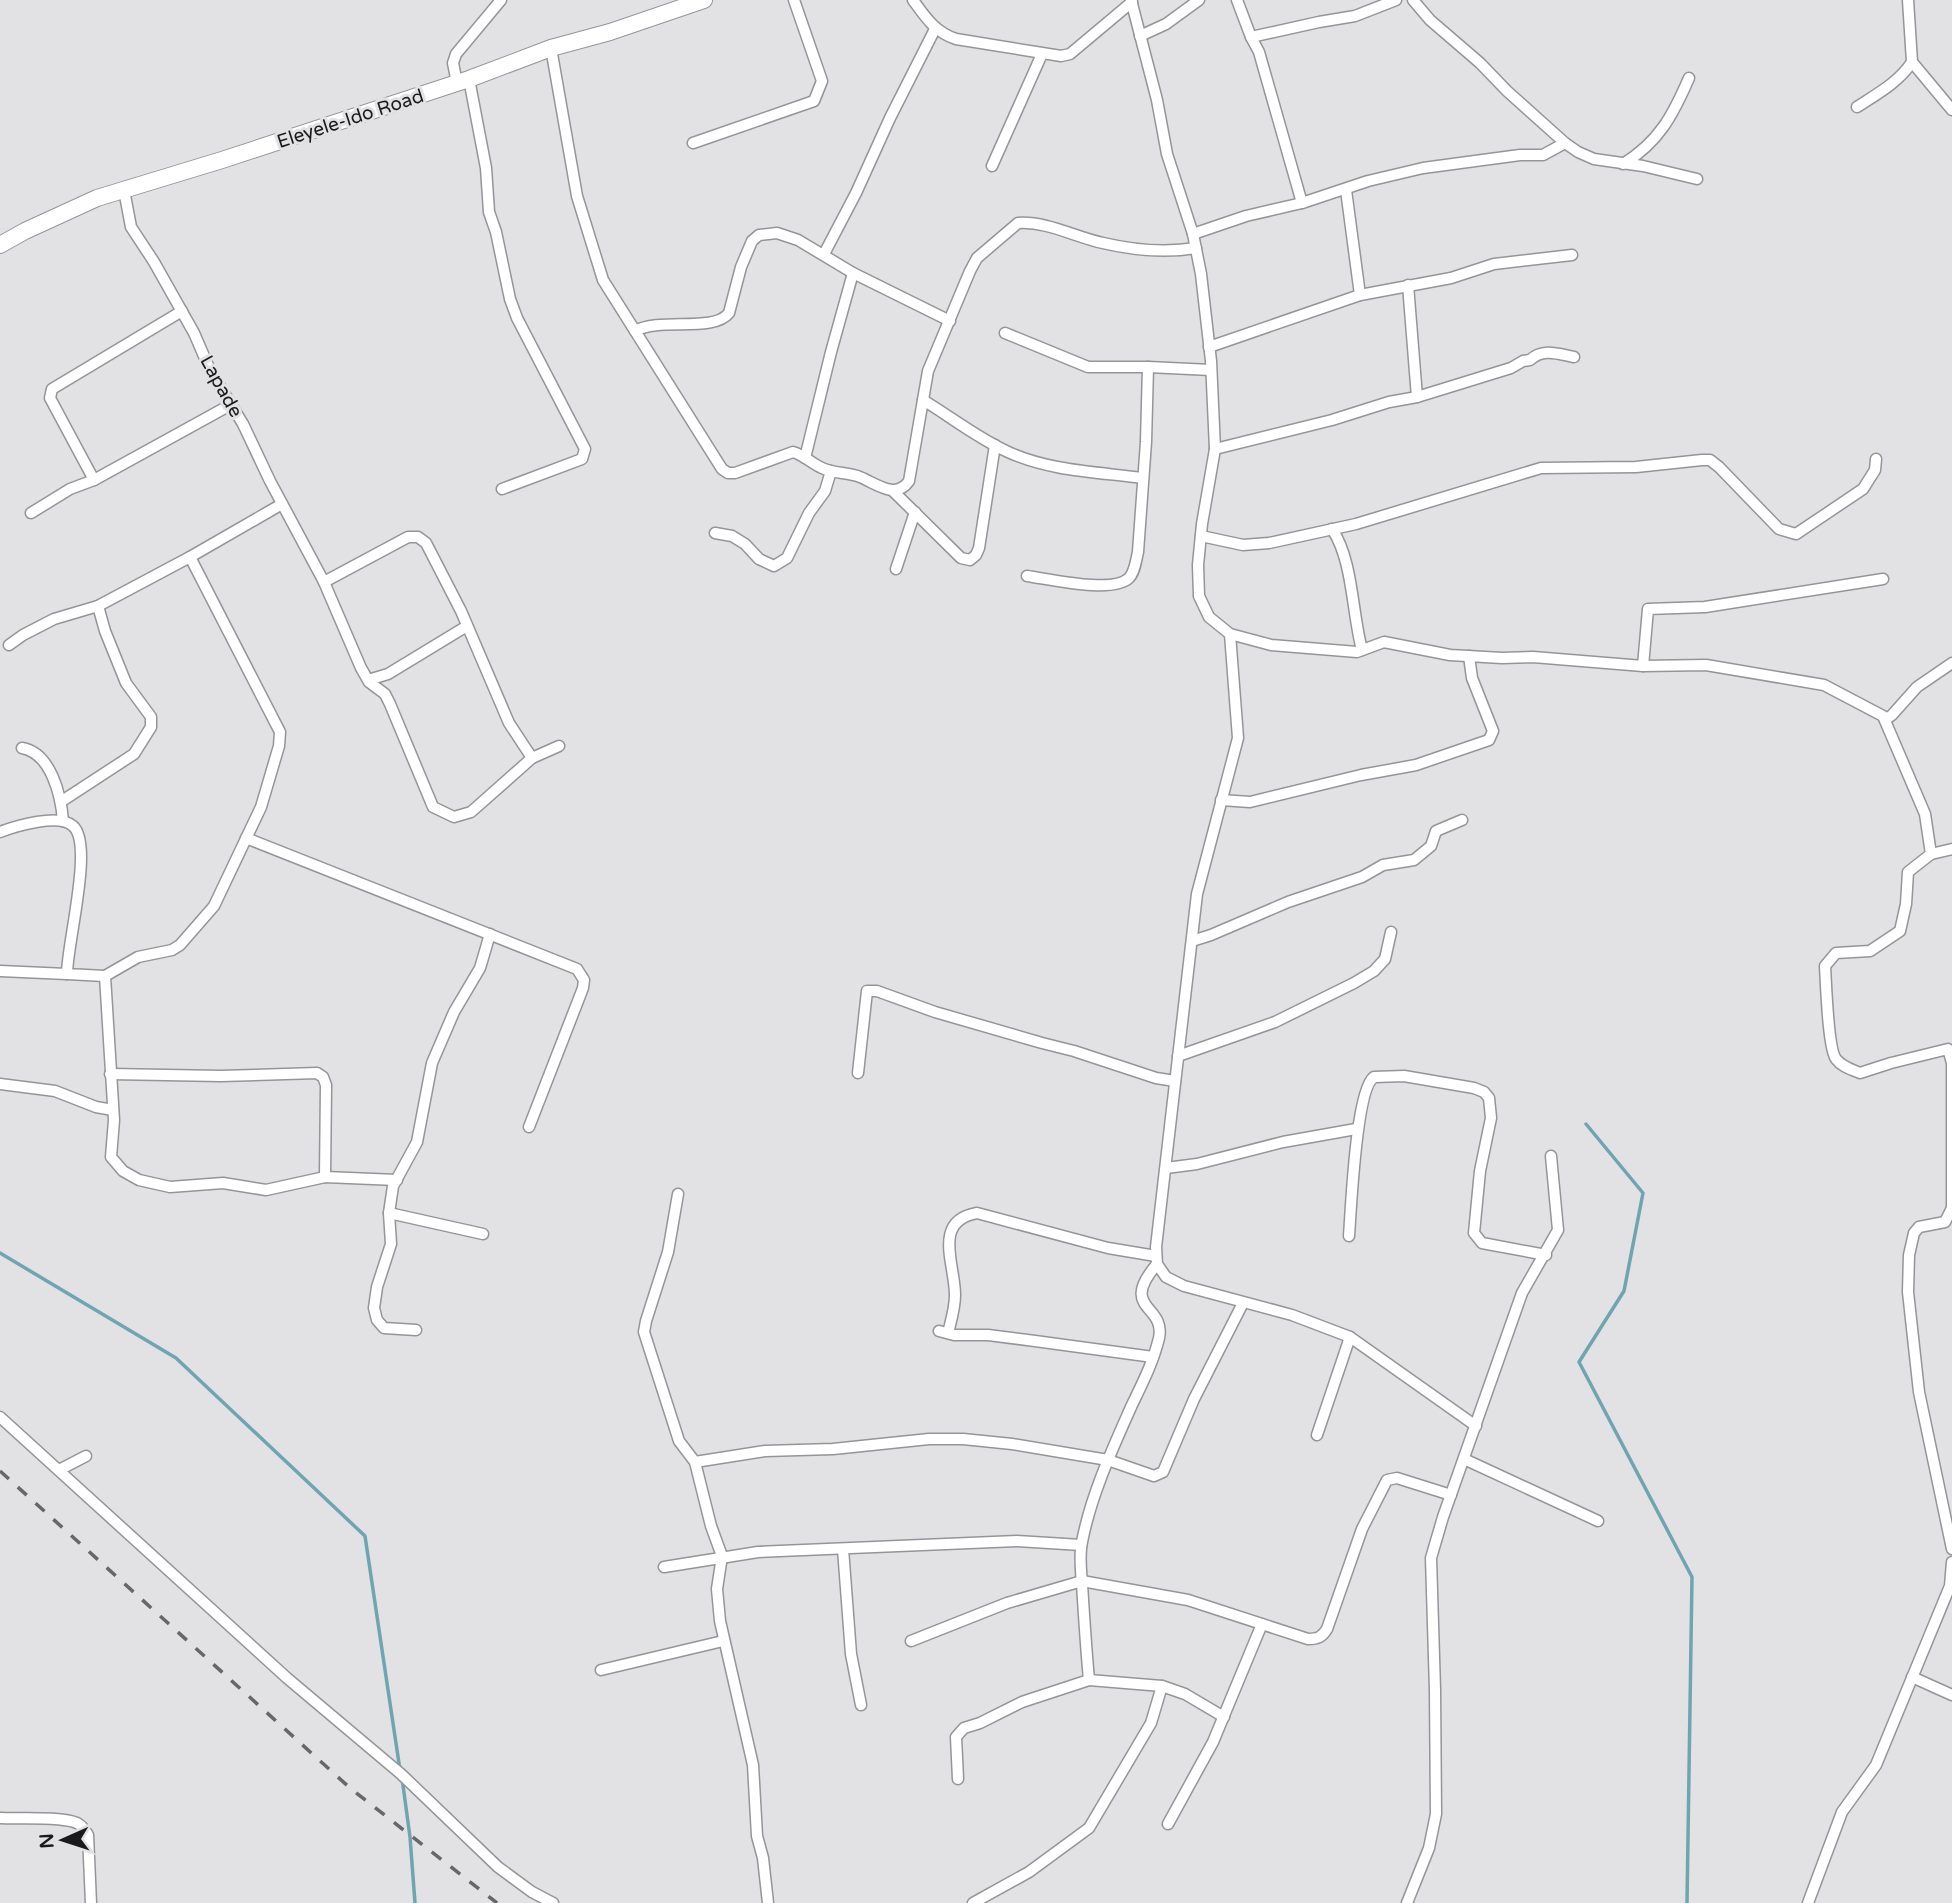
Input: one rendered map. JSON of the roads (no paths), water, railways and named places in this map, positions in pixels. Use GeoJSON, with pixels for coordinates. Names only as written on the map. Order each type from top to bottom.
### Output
{"type":"FeatureCollection","features":[{"type":"Feature","properties":{"kind":"main road","name":"Eleyele-Ido Road"},"geometry":{"type":"LineString","coordinates":[[0,245],[97,198],[463,81],[551,48],[610,32],[704,0]]}},
{"type":"Feature","properties":{"kind":"street"},"geometry":{"type":"LineString","coordinates":[[501,0],[456,54],[453,63],[463,81],[486,167],[486,197],[510,299],[517,318],[585,449],[582,459],[502,489]]}},
{"type":"Feature","properties":{"kind":"street"},"geometry":{"type":"LineString","coordinates":[[693,143],[814,101],[822,81],[794,0]]}},
{"type":"Feature","properties":{"kind":"street"},"geometry":{"type":"LineString","coordinates":[[913,0],[935,29],[956,39],[1061,57],[1070,54],[1132,1],[1157,100],[1167,154],[1193,234],[1209,347],[1215,449],[1201,536],[1199,596],[1209,617],[1230,634],[1271,645],[1345,652],[1362,650],[1384,642],[1450,655],[1533,657],[1643,666],[1706,665],[1824,685],[1883,716],[1925,814],[1931,854]]}},
{"type":"Feature","properties":{"kind":"street"},"geometry":{"type":"LineString","coordinates":[[1140,36],[1166,24],[1199,0]]}},
{"type":"Feature","properties":{"kind":"street"},"geometry":{"type":"LineString","coordinates":[[1237,0],[1259,52],[1302,203]]}},
{"type":"Feature","properties":{"kind":"street"},"geometry":{"type":"LineString","coordinates":[[1251,37],[1355,16],[1392,4],[1396,0]]}},
{"type":"Feature","properties":{"kind":"street"},"geometry":{"type":"LineString","coordinates":[[1413,0],[1446,35],[1480,63],[1507,92],[1565,143],[1594,159],[1643,166],[1697,179]]}},
{"type":"Feature","properties":{"kind":"street"},"geometry":{"type":"LineString","coordinates":[[1908,0],[1912,62],[1952,110]]}},
{"type":"Feature","properties":{"kind":"street"},"geometry":{"type":"LineString","coordinates":[[824,254],[935,29]]}},
{"type":"Feature","properties":{"kind":"street"},"geometry":{"type":"LineString","coordinates":[[551,48],[581,208],[603,280],[722,469],[735,473],[789,452],[798,453],[831,471],[857,476],[893,491],[967,561],[974,558],[979,548],[995,445]]}},
{"type":"Feature","properties":{"kind":"street"},"geometry":{"type":"LineString","coordinates":[[992,166],[1042,54]]}},
{"type":"Feature","properties":{"kind":"street"},"geometry":{"type":"LineString","coordinates":[[1857,107],[1897,80],[1912,62]]}},
{"type":"Feature","properties":{"kind":"street"},"geometry":{"type":"LineString","coordinates":[[1623,164],[1650,146],[1675,112],[1689,78]]}},
{"type":"Feature","properties":{"kind":"street"},"geometry":{"type":"LineString","coordinates":[[1193,234],[1246,216],[1346,190],[1368,181],[1423,168],[1509,156],[1543,155],[1565,143]]}},
{"type":"Feature","properties":{"kind":"street","name":"Lapade"},"geometry":{"type":"LineString","coordinates":[[124,190],[131,227],[182,311],[210,370],[232,404],[324,582],[368,680],[384,694],[390,704],[433,807],[454,817],[471,812],[532,758]]}},
{"type":"Feature","properties":{"kind":"street"},"geometry":{"type":"LineString","coordinates":[[1346,190],[1360,295]]}},
{"type":"Feature","properties":{"kind":"street"},"geometry":{"type":"LineString","coordinates":[[893,491],[900,491],[909,481],[928,372],[977,258],[1018,223],[1047,227],[1103,243],[1173,252],[1196,248]]}},
{"type":"Feature","properties":{"kind":"street"},"geometry":{"type":"LineString","coordinates":[[635,331],[660,323],[713,323],[724,319],[729,313],[747,251],[759,235],[777,233],[798,240],[853,273],[950,321]]}},
{"type":"Feature","properties":{"kind":"street"},"geometry":{"type":"LineString","coordinates":[[1209,347],[1360,295],[1451,278],[1494,264],[1572,255]]}},
{"type":"Feature","properties":{"kind":"street"},"geometry":{"type":"LineString","coordinates":[[805,458],[853,273]]}},
{"type":"Feature","properties":{"kind":"street"},"geometry":{"type":"LineString","coordinates":[[1408,285],[1417,397]]}},
{"type":"Feature","properties":{"kind":"street"},"geometry":{"type":"LineString","coordinates":[[94,480],[50,398],[52,389],[182,311]]}},
{"type":"Feature","properties":{"kind":"street"},"geometry":{"type":"LineString","coordinates":[[1005,333],[1088,367],[1211,370]]}},
{"type":"Feature","properties":{"kind":"street"},"geometry":{"type":"LineString","coordinates":[[1215,449],[1389,402],[1417,397],[1511,368],[1546,352],[1574,357]]}},
{"type":"Feature","properties":{"kind":"street"},"geometry":{"type":"LineString","coordinates":[[1027,576],[1114,585],[1129,578],[1134,570],[1138,552],[1148,367]]}},
{"type":"Feature","properties":{"kind":"street"},"geometry":{"type":"LineString","coordinates":[[923,400],[952,417],[961,426],[1007,452],[1051,467],[1143,478]]}},
{"type":"Feature","properties":{"kind":"street"},"geometry":{"type":"LineString","coordinates":[[31,513],[70,489],[94,480],[232,404]]}},
{"type":"Feature","properties":{"kind":"street"},"geometry":{"type":"LineString","coordinates":[[1201,536],[1253,545],[1356,524],[1541,468],[1623,468],[1702,460],[1710,460],[1719,467],[1779,529],[1796,534],[1863,489],[1875,470],[1876,459]]}},
{"type":"Feature","properties":{"kind":"street"},"geometry":{"type":"LineString","coordinates":[[715,533],[732,536],[745,544],[759,559],[774,566],[787,558],[809,513],[825,491],[831,471]]}},
{"type":"Feature","properties":{"kind":"street"},"geometry":{"type":"LineString","coordinates":[[9,645],[54,619],[98,606],[282,505]]}},
{"type":"Feature","properties":{"kind":"street"},"geometry":{"type":"LineString","coordinates":[[896,569],[915,512]]}},
{"type":"Feature","properties":{"kind":"street"},"geometry":{"type":"LineString","coordinates":[[1332,529],[1346,565],[1362,650]]}},
{"type":"Feature","properties":{"kind":"street"},"geometry":{"type":"LineString","coordinates":[[324,582],[408,537],[418,537],[426,543],[467,626],[509,723],[532,758],[559,746]]}},
{"type":"Feature","properties":{"kind":"street"},"geometry":{"type":"LineString","coordinates":[[0,971],[105,976],[138,957],[172,950],[180,945],[214,906],[247,838],[261,807],[279,746],[280,732],[190,557]]}},
{"type":"Feature","properties":{"kind":"street"},"geometry":{"type":"LineString","coordinates":[[1643,666],[1648,609],[1705,607],[1883,579]]}},
{"type":"Feature","properties":{"kind":"street"},"geometry":{"type":"LineString","coordinates":[[62,801],[134,754],[151,727],[150,717],[126,683],[98,606]]}},
{"type":"Feature","properties":{"kind":"street"},"geometry":{"type":"LineString","coordinates":[[368,680],[388,674],[467,626]]}},
{"type":"Feature","properties":{"kind":"street"},"geometry":{"type":"LineString","coordinates":[[1089,1680],[1081,1545],[1108,1460],[1153,1357],[1160,1329],[1154,1315],[1143,1303],[1140,1292],[1145,1278],[1157,1260],[1175,1081],[1202,872],[1239,731],[1230,634]]}},
{"type":"Feature","properties":{"kind":"street"},"geometry":{"type":"LineString","coordinates":[[1220,800],[1250,802],[1416,765],[1489,740],[1493,731],[1472,678],[1469,656]]}},
{"type":"Feature","properties":{"kind":"street"},"geometry":{"type":"LineString","coordinates":[[1885,720],[1917,687],[1952,663]]}},
{"type":"Feature","properties":{"kind":"street"},"geometry":{"type":"LineString","coordinates":[[22,747],[32,749],[38,755],[56,783],[62,801],[63,821]]}},
{"type":"Feature","properties":{"kind":"street"},"geometry":{"type":"LineString","coordinates":[[1192,941],[1288,902],[1362,877],[1383,865],[1414,860],[1431,846],[1436,831],[1462,820]]}},
{"type":"Feature","properties":{"kind":"street"},"geometry":{"type":"LineString","coordinates":[[0,832],[35,822],[63,821],[72,824],[80,837],[82,848],[67,974]]}},
{"type":"Feature","properties":{"kind":"street"},"geometry":{"type":"LineString","coordinates":[[247,838],[577,969],[584,980],[583,988],[529,1127]]}},
{"type":"Feature","properties":{"kind":"street"},"geometry":{"type":"LineString","coordinates":[[1952,849],[1931,854],[1908,872],[1906,904],[1900,931],[1870,951],[1836,953],[1825,966],[1834,1056],[1843,1066],[1860,1073],[1950,1048],[1952,1208],[1948,1223],[1919,1227],[1914,1233],[1909,1255],[1908,1292],[1919,1392],[1952,1549]]}},
{"type":"Feature","properties":{"kind":"street"},"geometry":{"type":"LineString","coordinates":[[1178,1056],[1275,1022],[1354,983],[1374,971],[1385,959],[1391,932]]}},
{"type":"Feature","properties":{"kind":"street"},"geometry":{"type":"LineString","coordinates":[[416,1330],[384,1328],[377,1320],[374,1308],[377,1287],[391,1244],[389,1213],[393,1186],[417,1142],[432,1063],[454,1012],[480,968],[490,934]]}},
{"type":"Feature","properties":{"kind":"street"},"geometry":{"type":"LineString","coordinates":[[105,976],[113,1110],[111,1147],[114,1163],[123,1171],[151,1184],[170,1187],[223,1183],[266,1190],[325,1177],[397,1180]]}},
{"type":"Feature","properties":{"kind":"street"},"geometry":{"type":"LineString","coordinates":[[858,1073],[867,990],[1156,1078],[1175,1081]]}},
{"type":"Feature","properties":{"kind":"street"},"geometry":{"type":"LineString","coordinates":[[110,1074],[220,1076],[317,1073],[327,1085],[325,1177]]}},
{"type":"Feature","properties":{"kind":"street"},"geometry":{"type":"LineString","coordinates":[[1349,1236],[1356,1129],[1367,1083],[1374,1077],[1404,1076],[1474,1088],[1484,1092],[1489,1098],[1491,1118],[1480,1171],[1474,1233],[1482,1243],[1546,1255]]}},
{"type":"Feature","properties":{"kind":"street"},"geometry":{"type":"LineString","coordinates":[[0,1084],[55,1091],[96,1107],[113,1110]]}},
{"type":"Feature","properties":{"kind":"street"},"geometry":{"type":"LineString","coordinates":[[1166,1168],[1197,1164],[1283,1142],[1356,1129]]}},
{"type":"Feature","properties":{"kind":"street"},"geometry":{"type":"LineString","coordinates":[[1407,1903],[1430,1848],[1436,1814],[1431,1558],[1522,1293],[1558,1230],[1551,1156]]}},
{"type":"Feature","properties":{"kind":"street"},"geometry":{"type":"LineString","coordinates":[[678,1194],[668,1252],[644,1332],[679,1441],[695,1462],[711,1526],[722,1556],[717,1589],[723,1641],[753,1765],[757,1836],[764,1858],[768,1903]]}},
{"type":"Feature","properties":{"kind":"street"},"geometry":{"type":"LineString","coordinates":[[389,1213],[483,1234]]}},
{"type":"Feature","properties":{"kind":"street"},"geometry":{"type":"LineString","coordinates":[[1153,1357],[988,1335],[943,1332],[955,1299],[950,1262],[950,1230],[963,1216],[977,1213],[1157,1260],[1166,1277],[1184,1286],[1292,1315],[1350,1337],[1476,1426]]}},
{"type":"Feature","properties":{"kind":"street"},"geometry":{"type":"LineString","coordinates":[[695,1462],[765,1451],[833,1449],[929,1439],[963,1439],[1108,1460],[1154,1476],[1163,1472],[1194,1399],[1243,1303]]}},
{"type":"Feature","properties":{"kind":"street"},"geometry":{"type":"LineString","coordinates":[[1317,1435],[1350,1337]]}},
{"type":"Feature","properties":{"kind":"street"},"geometry":{"type":"LineString","coordinates":[[0,1418],[287,1678],[401,1774],[498,1867],[532,1892],[553,1903]]}},
{"type":"Feature","properties":{"kind":"street"},"geometry":{"type":"LineString","coordinates":[[59,1470],[86,1457]]}},
{"type":"Feature","properties":{"kind":"street"},"geometry":{"type":"LineString","coordinates":[[1464,1459],[1598,1521]]}},
{"type":"Feature","properties":{"kind":"street"},"geometry":{"type":"LineString","coordinates":[[911,1641],[1007,1603],[1082,1581],[1188,1600],[1308,1639],[1317,1639],[1324,1635],[1362,1529],[1387,1480],[1397,1478],[1451,1495]]}},
{"type":"Feature","properties":{"kind":"street"},"geometry":{"type":"LineString","coordinates":[[664,1567],[758,1552],[1017,1541],[1081,1545]]}},
{"type":"Feature","properties":{"kind":"street"},"geometry":{"type":"LineString","coordinates":[[843,1549],[851,1654],[861,1705]]}},
{"type":"Feature","properties":{"kind":"street"},"geometry":{"type":"LineString","coordinates":[[1808,1903],[1842,1812],[1876,1765],[1950,1586],[1952,1562]]}},
{"type":"Feature","properties":{"kind":"street"},"geometry":{"type":"LineString","coordinates":[[1168,1824],[1213,1741],[1262,1624]]}},
{"type":"Feature","properties":{"kind":"street"},"geometry":{"type":"LineString","coordinates":[[601,1670],[723,1641]]}},
{"type":"Feature","properties":{"kind":"street"},"geometry":{"type":"LineString","coordinates":[[1912,1677],[1952,1695]]}},
{"type":"Feature","properties":{"kind":"street"},"geometry":{"type":"LineString","coordinates":[[958,1779],[956,1737],[959,1732],[1022,1702],[1089,1680],[1162,1686],[1185,1694],[1224,1717]]}},
{"type":"Feature","properties":{"kind":"street"},"geometry":{"type":"LineString","coordinates":[[972,1903],[1030,1872],[1089,1828],[1151,1723],[1162,1686]]}},
{"type":"Feature","properties":{"kind":"street"},"geometry":{"type":"LineString","coordinates":[[0,1818],[66,1820],[78,1823],[84,1828],[88,1835],[91,1903]]}},
{"type":"Feature","properties":{"kind":"waterway"},"geometry":{"type":"LineString","coordinates":[[1586,1124],[1643,1193],[1624,1291],[1579,1362],[1692,1577],[1687,1903]]}},
{"type":"Feature","properties":{"kind":"waterway"},"geometry":{"type":"LineString","coordinates":[[0,1253],[176,1358],[365,1536],[400,1770]]}},
{"type":"Feature","properties":{"kind":"waterway"},"geometry":{"type":"LineString","coordinates":[[402,1778],[415,1903]]}},
{"type":"Feature","properties":{"kind":"railway"},"geometry":{"type":"LineString","coordinates":[[0,1471],[350,1788],[497,1903]]}}]}
